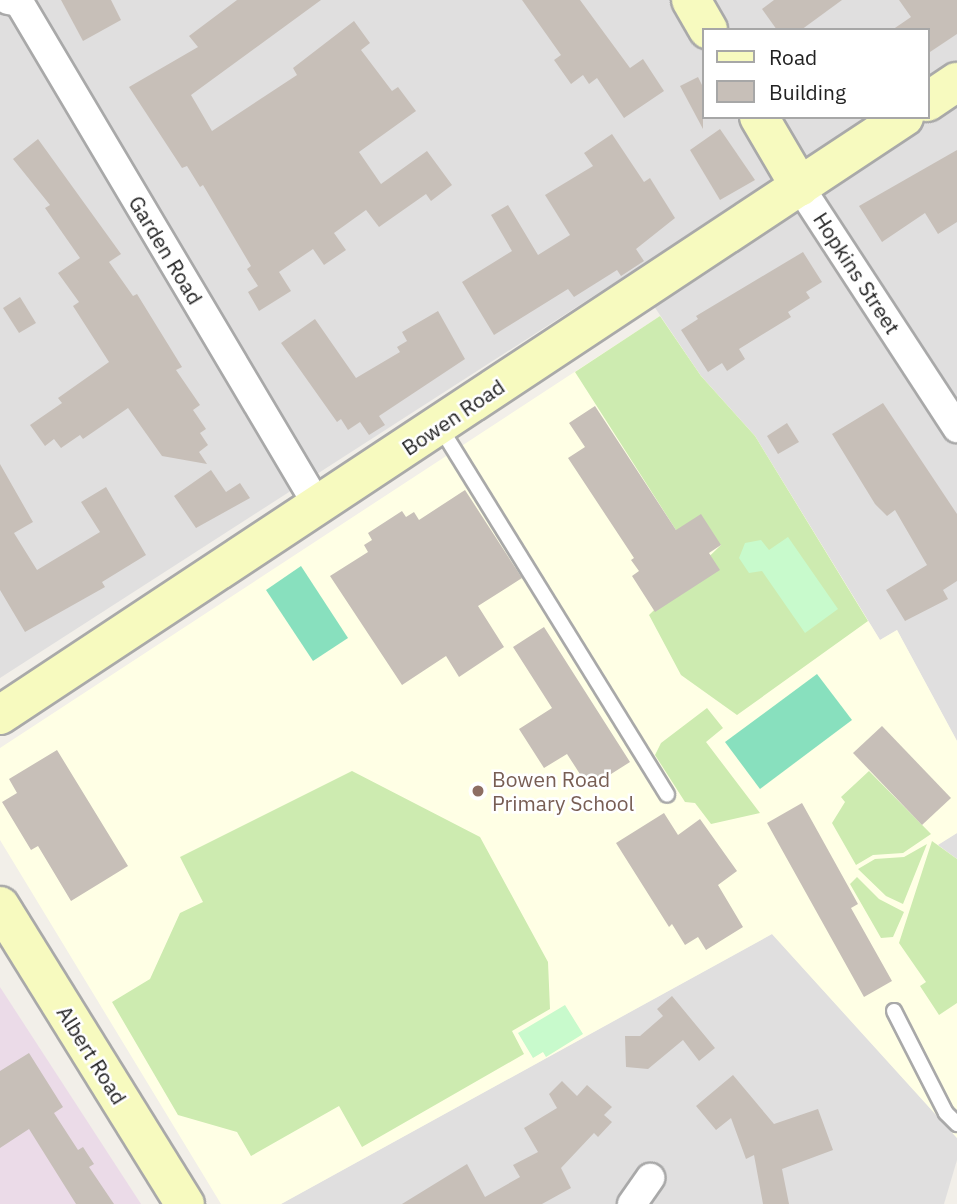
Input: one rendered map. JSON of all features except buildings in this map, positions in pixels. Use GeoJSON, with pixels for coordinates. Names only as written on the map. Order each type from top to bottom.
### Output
{"type":"FeatureCollection","features":[{"type":"Feature","properties":{"kind":"street","name":"Garden Road"},"geometry":{"type":"LineString","coordinates":[[8,0],[19,2],[318,506]]}},
{"type":"Feature","properties":{"kind":"street"},"geometry":{"type":"LineString","coordinates":[[691,0],[707,28]]}},
{"type":"Feature","properties":{"kind":"street"},"geometry":{"type":"LineString","coordinates":[[929,101],[957,82]]}},
{"type":"Feature","properties":{"kind":"street","name":"Hopkins Street"},"geometry":{"type":"LineString","coordinates":[[760,119],[800,187],[957,428]]}},
{"type":"Feature","properties":{"kind":"street","name":"Bowen Road"},"geometry":{"type":"LineString","coordinates":[[0,715],[901,119]]}},
{"type":"Feature","properties":{"kind":"street","name":"Albert Road"},"geometry":{"type":"LineString","coordinates":[[0,906],[185,1204]]}},
{"type":"Feature","properties":{"kind":"street"},"geometry":{"type":"LineString","coordinates":[[632,1204],[650,1178]]}},
{"type":"Feature","properties":{"kind":"lane"},"geometry":{"type":"LineString","coordinates":[[439,426],[667,795]]}},
{"type":"Feature","properties":{"kind":"lane"},"geometry":{"type":"LineString","coordinates":[[894,1011],[946,1113],[957,1124]]}},
{"type":"Feature","properties":{"kind":"shaded area"},"geometry":{"type":"Polygon","coordinates":[[[0,0],[957,0],[957,741],[897,630],[880,640],[755,436],[701,376],[631,272],[0,678],[0,0]]]}},
{"type":"Feature","properties":{"kind":"shaded area","name":"Bowen Road Primary School"},"geometry":{"type":"Polygon","coordinates":[[[660,316],[701,376],[755,436],[880,640],[897,630],[957,741],[957,833],[938,845],[957,859],[957,1138],[772,934],[281,1204],[221,1204],[0,840],[0,748],[660,316]]]}},
{"type":"Feature","properties":{"kind":"shaded area"},"geometry":{"type":"Polygon","coordinates":[[[957,833],[957,859],[937,845],[957,833]]]}},
{"type":"Feature","properties":{"kind":"shaded area"},"geometry":{"type":"Polygon","coordinates":[[[772,934],[957,1138],[957,1160],[944,1204],[281,1204],[772,934]]]}},
{"type":"Feature","properties":{"kind":"shaded area"},"geometry":{"type":"Polygon","coordinates":[[[0,987],[141,1204],[0,1204],[0,987]]]}},
{"type":"Feature","properties":{"kind":"green space"},"geometry":{"type":"Polygon","coordinates":[[[660,316],[701,376],[755,436],[868,621],[737,715],[681,675],[649,615],[721,545],[676,530],[575,372],[660,316]]]}},
{"type":"Feature","properties":{"kind":"green space"},"geometry":{"type":"Polygon","coordinates":[[[788,537],[838,609],[805,633],[762,571],[749,573],[739,558],[745,543],[761,540],[769,550],[788,537]]]}},
{"type":"Feature","properties":{"kind":"green space"},"geometry":{"type":"Polygon","coordinates":[[[301,566],[348,638],[313,661],[266,590],[301,566]]]}},
{"type":"Feature","properties":{"kind":"green space"},"geometry":{"type":"Polygon","coordinates":[[[817,674],[852,720],[760,789],[725,742],[817,674]]]}},
{"type":"Feature","properties":{"kind":"green space"},"geometry":{"type":"Polygon","coordinates":[[[707,708],[723,728],[706,742],[760,813],[711,824],[695,803],[685,802],[655,755],[661,743],[707,708]]]}},
{"type":"Feature","properties":{"kind":"green space"},"geometry":{"type":"Polygon","coordinates":[[[352,771],[480,837],[548,962],[550,1009],[512,1031],[524,1054],[362,1147],[339,1106],[251,1156],[237,1132],[178,1115],[112,1002],[150,979],[180,913],[203,902],[180,857],[352,771]]]}},
{"type":"Feature","properties":{"kind":"green space"},"geometry":{"type":"Polygon","coordinates":[[[869,771],[931,834],[903,853],[873,855],[856,865],[832,823],[845,802],[841,797],[869,771]]]}},
{"type":"Feature","properties":{"kind":"green space"},"geometry":{"type":"Polygon","coordinates":[[[932,841],[957,859],[957,1003],[939,1015],[920,986],[926,982],[899,943],[932,841]]]}},
{"type":"Feature","properties":{"kind":"green space"},"geometry":{"type":"Polygon","coordinates":[[[927,844],[903,904],[886,896],[858,869],[875,859],[904,857],[927,844]]]}},
{"type":"Feature","properties":{"kind":"green space"},"geometry":{"type":"Polygon","coordinates":[[[857,877],[879,899],[904,912],[893,937],[881,938],[850,884],[857,877]]]}},
{"type":"Feature","properties":{"kind":"green space"},"geometry":{"type":"Polygon","coordinates":[[[565,1005],[583,1034],[546,1057],[543,1052],[533,1058],[518,1033],[565,1005]]]}},
{"type":"Feature","properties":{"kind":"place","name":"Bowen Road Primary School"},"geometry":{"type":"Point","coordinates":[478,791]}}]}
